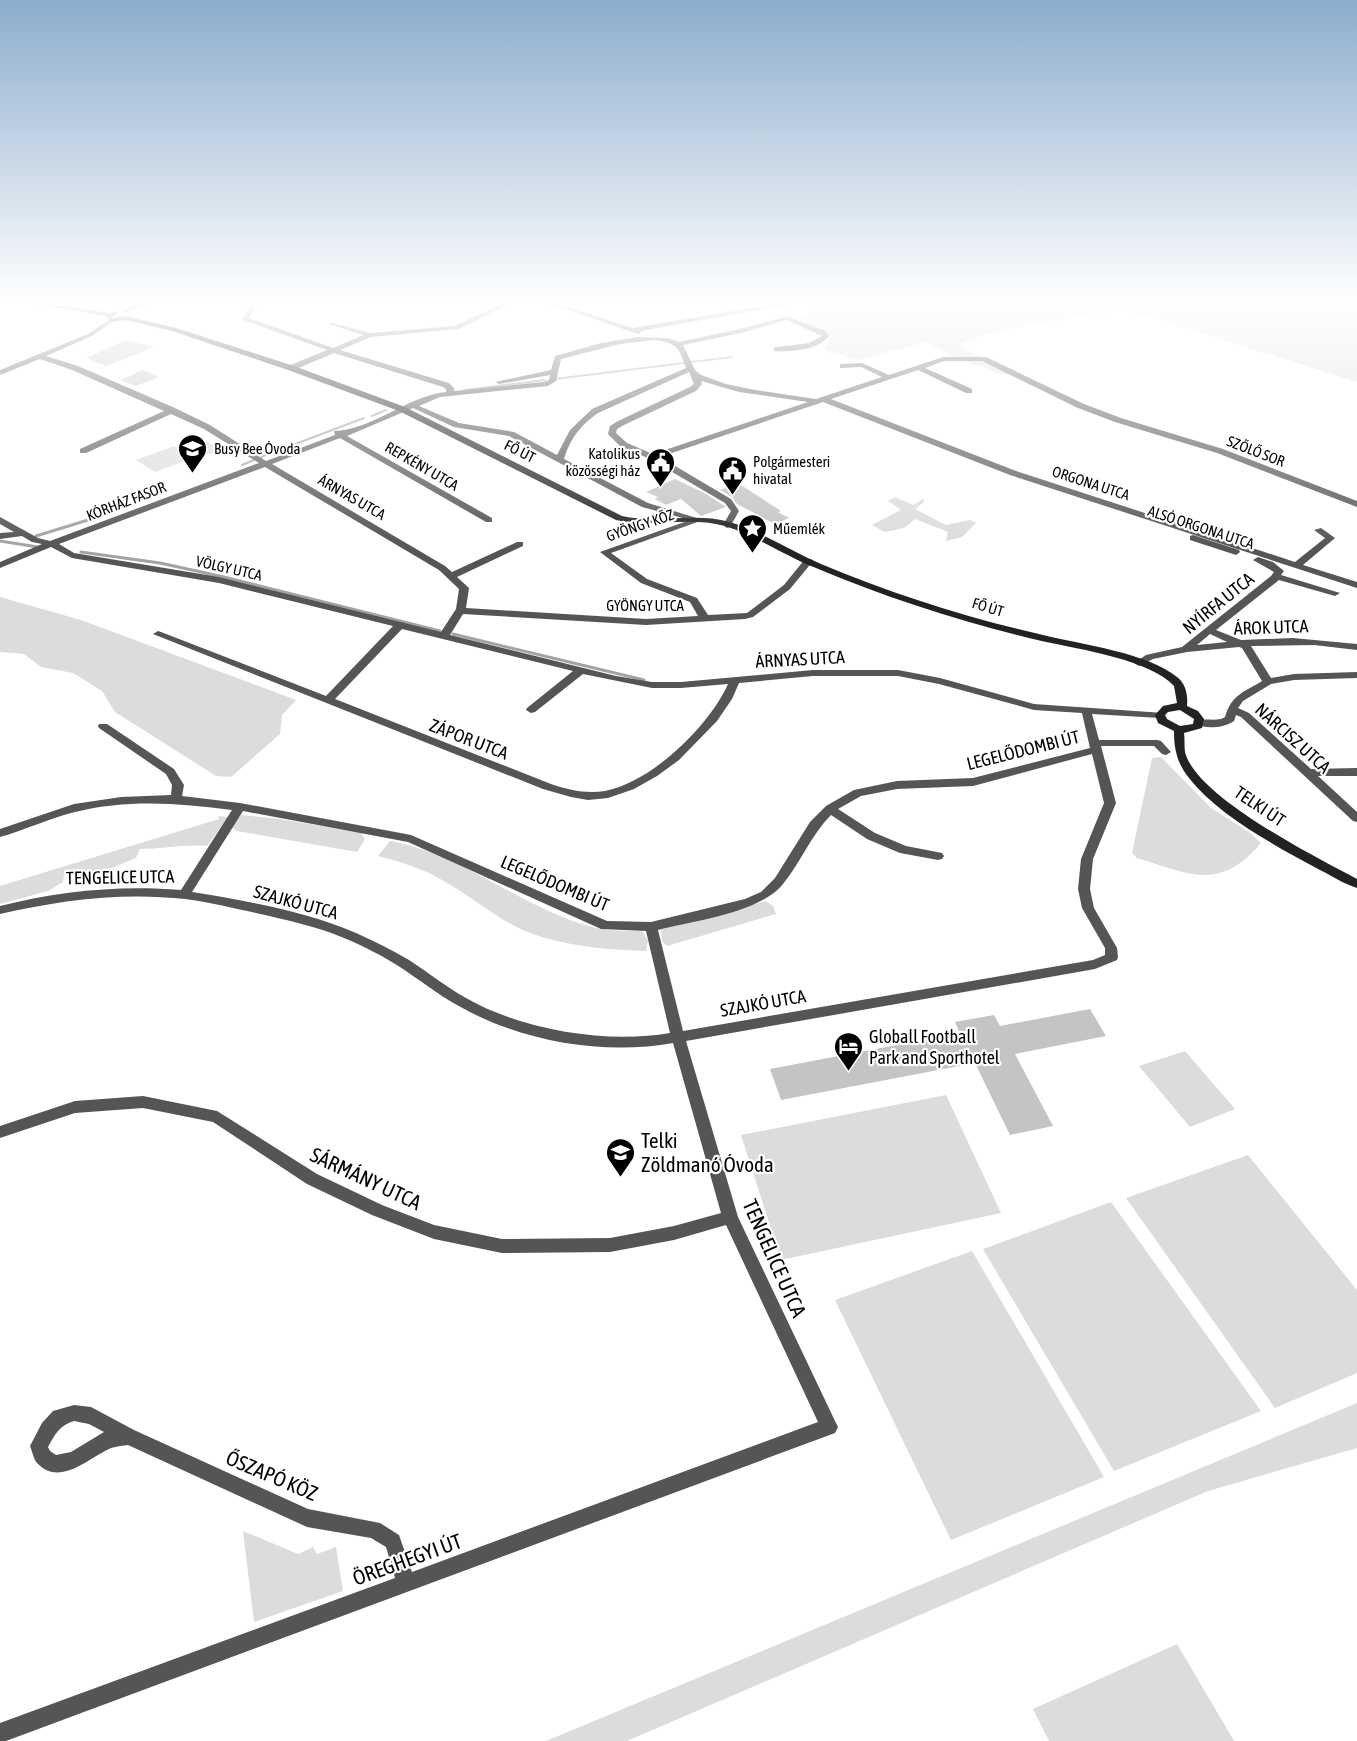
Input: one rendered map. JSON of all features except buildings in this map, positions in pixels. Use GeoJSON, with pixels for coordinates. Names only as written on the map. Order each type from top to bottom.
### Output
{"type":"FeatureCollection","features":[{"type":"Feature","properties":{"kind":"main road","name":"FŐ ÚT"},"geometry":{"type":"LineString","coordinates":[[335,384],[402,409],[619,518],[642,522],[699,520],[727,525],[843,576],[974,618],[1160,670],[1181,688],[1182,707]]}},
{"type":"Feature","properties":{"kind":"main road"},"geometry":{"type":"LineString","coordinates":[[1182,707],[1198,719],[1190,730],[1179,730],[1165,724],[1160,715],[1167,708],[1182,707]]}},
{"type":"Feature","properties":{"kind":"main road","name":"TELKI ÚT"},"geometry":{"type":"LineString","coordinates":[[1179,730],[1176,740],[1178,753],[1199,784],[1231,811],[1270,836],[1357,884]]}},
{"type":"Feature","properties":{"kind":"street","name":"ÁRNYAS UTCA"},"geometry":{"type":"LineString","coordinates":[[113,384],[214,431],[452,576]]}},
{"type":"Feature","properties":{"kind":"street"},"geometry":{"type":"LineString","coordinates":[[444,384],[450,388],[450,394]]}},
{"type":"Feature","properties":{"kind":"street"},"geometry":{"type":"LineString","coordinates":[[480,385],[484,384]]}},
{"type":"Feature","properties":{"kind":"street","name":"KÓRHÁZ FASOR"},"geometry":{"type":"LineString","coordinates":[[0,565],[123,515],[432,397],[544,384]]}},
{"type":"Feature","properties":{"kind":"street"},"geometry":{"type":"LineString","coordinates":[[560,459],[563,448],[575,427],[589,415],[653,384]]}},
{"type":"Feature","properties":{"kind":"street"},"geometry":{"type":"LineString","coordinates":[[698,384],[693,389],[613,428],[612,434],[616,440],[653,458],[734,506],[735,511],[727,525]]}},
{"type":"Feature","properties":{"kind":"street","name":"ORGONA UTCA"},"geometry":{"type":"LineString","coordinates":[[718,384],[835,403],[1013,472],[1357,585]]}},
{"type":"Feature","properties":{"kind":"street","name":"SZŐLŐ SOR"},"geometry":{"type":"LineString","coordinates":[[653,458],[865,384]]}},
{"type":"Feature","properties":{"kind":"street"},"geometry":{"type":"LineString","coordinates":[[955,384],[969,391]]}},
{"type":"Feature","properties":{"kind":"street","name":"SZŐLŐ SOR"},"geometry":{"type":"LineString","coordinates":[[1038,384],[1109,417],[1220,452],[1357,504]]}},
{"type":"Feature","properties":{"kind":"street","name":"FŐ ÚT"},"geometry":{"type":"LineString","coordinates":[[412,405],[457,425],[511,434],[645,505],[699,520]]}},
{"type":"Feature","properties":{"kind":"street"},"geometry":{"type":"LineString","coordinates":[[83,451],[172,410]]}},
{"type":"Feature","properties":{"kind":"street","name":"REPKÉNY UTCA"},"geometry":{"type":"LineString","coordinates":[[338,434],[489,520]]}},
{"type":"Feature","properties":{"kind":"street","name":"ALSÓ ORGONA UTCA"},"geometry":{"type":"LineString","coordinates":[[1013,472],[1051,492],[1270,564],[1278,574],[1335,593]]}},
{"type":"Feature","properties":{"kind":"street","name":"VÖLGY UTCA"},"geometry":{"type":"LineString","coordinates":[[0,520],[35,540],[53,544],[72,555],[208,578],[398,627]]}},
{"type":"Feature","properties":{"kind":"street","name":"GYÖNGY KÖZ"},"geometry":{"type":"LineString","coordinates":[[699,520],[604,552],[644,581],[694,600],[705,619]]}},
{"type":"Feature","properties":{"kind":"street"},"geometry":{"type":"LineString","coordinates":[[1296,565],[1331,538],[1318,531]]}},
{"type":"Feature","properties":{"kind":"street"},"geometry":{"type":"LineString","coordinates":[[0,536],[26,533]]}},
{"type":"Feature","properties":{"kind":"street"},"geometry":{"type":"LineString","coordinates":[[443,637],[462,611],[464,588],[452,576],[520,544]]}},
{"type":"Feature","properties":{"kind":"street","name":"GYÖNGY UTCA"},"geometry":{"type":"LineString","coordinates":[[462,611],[646,622],[750,615],[787,587],[808,561]]}},
{"type":"Feature","properties":{"kind":"street","name":"NYÍRFA UTCA"},"geometry":{"type":"LineString","coordinates":[[1139,663],[1152,655],[1168,655],[1186,649],[1211,631],[1278,574]]}},
{"type":"Feature","properties":{"kind":"street"},"geometry":{"type":"LineString","coordinates":[[328,700],[398,627]]}},
{"type":"Feature","properties":{"kind":"street","name":"ÁRNYAS UTCA"},"geometry":{"type":"LineString","coordinates":[[398,627],[580,671],[652,685],[813,673],[898,673],[940,681],[1034,707],[1160,715]]}},
{"type":"Feature","properties":{"kind":"street"},"geometry":{"type":"LineString","coordinates":[[1211,631],[1243,643],[1269,681]]}},
{"type":"Feature","properties":{"kind":"street","name":"ZÁPOR UTCA"},"geometry":{"type":"LineString","coordinates":[[158,634],[555,789],[588,796],[617,792],[639,780],[687,747],[716,716],[732,691],[735,680]]}},
{"type":"Feature","properties":{"kind":"street","name":"ÁROK UTCA"},"geometry":{"type":"LineString","coordinates":[[1186,649],[1243,643],[1314,642],[1357,647]]}},
{"type":"Feature","properties":{"kind":"street"},"geometry":{"type":"LineString","coordinates":[[531,710],[580,671]]}},
{"type":"Feature","properties":{"kind":"street"},"geometry":{"type":"LineString","coordinates":[[1198,719],[1224,723],[1230,718],[1239,699],[1269,681],[1294,676],[1357,675]]}},
{"type":"Feature","properties":{"kind":"street","name":"NÁRCISZ UTCA"},"geometry":{"type":"LineString","coordinates":[[1233,709],[1245,715],[1357,818]]}},
{"type":"Feature","properties":{"kind":"street","name":"SZAJKÓ UTCA"},"geometry":{"type":"LineString","coordinates":[[184,895],[286,915],[343,933],[397,959],[468,1006],[550,1034],[612,1043],[655,1041],[1095,964],[1112,957],[1111,948],[1088,908],[1084,889],[1088,859],[1110,803],[1086,710]]}},
{"type":"Feature","properties":{"kind":"street"},"geometry":{"type":"LineString","coordinates":[[103,726],[170,772],[178,785],[176,800]]}},
{"type":"Feature","properties":{"kind":"street","name":"LEGELŐDOMBI ÚT"},"geometry":{"type":"LineString","coordinates":[[0,832],[74,808],[121,801],[176,800],[240,807],[411,839],[606,926],[651,927],[748,903],[765,895],[779,880],[814,825],[830,809],[858,793],[897,785],[973,782],[1095,747],[1157,743],[1166,752]]}},
{"type":"Feature","properties":{"kind":"street"},"geometry":{"type":"LineString","coordinates":[[1309,773],[1357,772]]}},
{"type":"Feature","properties":{"kind":"street","name":"TENGELICE UTCA"},"geometry":{"type":"LineString","coordinates":[[0,910],[37,900],[72,895],[121,893],[184,895],[240,807]]}},
{"type":"Feature","properties":{"kind":"street"},"geometry":{"type":"LineString","coordinates":[[830,809],[872,836],[904,850],[938,856]]}},
{"type":"Feature","properties":{"kind":"street","name":"TENGELICE UTCA"},"geometry":{"type":"LineString","coordinates":[[651,927],[678,1037],[730,1218],[829,1427]]}},
{"type":"Feature","properties":{"kind":"street","name":"SÁRMÁNY UTCA"},"geometry":{"type":"LineString","coordinates":[[0,1132],[75,1107],[143,1102],[217,1117],[312,1179],[376,1210],[434,1232],[502,1246],[610,1245],[674,1233],[730,1218]]}},
{"type":"Feature","properties":{"kind":"street","name":"ÖREGHEGYI ÚT"},"geometry":{"type":"LineString","coordinates":[[0,1732],[829,1427]]}},
{"type":"Feature","properties":{"kind":"street","name":"ŐSZAPÓ KÖZ"},"geometry":{"type":"LineString","coordinates":[[128,1436],[307,1518],[374,1529],[393,1541],[406,1584]]}},
{"type":"Feature","properties":{"kind":"shaded area"},"geometry":{"type":"Polygon","coordinates":[[[200,437],[221,450],[203,456],[183,443],[200,437]]]}},
{"type":"Feature","properties":{"kind":"shaded area"},"geometry":{"type":"Polygon","coordinates":[[[174,446],[193,458],[155,472],[136,460],[174,446]]]}},
{"type":"Feature","properties":{"kind":"shaded area"},"geometry":{"type":"Polygon","coordinates":[[[895,497],[913,505],[923,499],[924,502],[915,509],[946,525],[970,520],[976,523],[962,537],[946,541],[948,532],[915,519],[904,528],[885,532],[872,525],[901,510],[888,501],[895,497]]]}},
{"type":"Feature","properties":{"kind":"shaded area"},"geometry":{"type":"Polygon","coordinates":[[[0,597],[81,620],[296,700],[282,715],[280,734],[231,777],[216,776],[115,712],[102,691],[73,673],[41,667],[24,654],[0,652],[0,597]]]}},
{"type":"Feature","properties":{"kind":"shaded area"},"geometry":{"type":"Polygon","coordinates":[[[1161,757],[1211,808],[1249,832],[1261,843],[1246,858],[1232,868],[1203,875],[1188,873],[1137,858],[1132,853],[1152,758],[1161,757]]]}},
{"type":"Feature","properties":{"kind":"shaded area"},"geometry":{"type":"Polygon","coordinates":[[[241,815],[280,819],[361,833],[365,839],[357,852],[237,831],[231,827],[241,815]]]}},
{"type":"Feature","properties":{"kind":"shaded area"},"geometry":{"type":"Polygon","coordinates":[[[218,816],[228,817],[207,846],[140,849],[136,858],[112,868],[88,875],[64,875],[63,882],[48,891],[0,904],[0,886],[219,819],[218,816]]]}},
{"type":"Feature","properties":{"kind":"shaded area"},"geometry":{"type":"Polygon","coordinates":[[[390,841],[442,857],[566,918],[592,927],[642,931],[648,940],[646,951],[580,946],[528,932],[434,876],[378,856],[390,841]]]}},
{"type":"Feature","properties":{"kind":"shaded area"},"geometry":{"type":"Polygon","coordinates":[[[766,901],[773,906],[776,914],[667,946],[662,941],[661,929],[766,901]]]}},
{"type":"Feature","properties":{"kind":"shaded area"},"geometry":{"type":"Polygon","coordinates":[[[1185,1051],[1235,1109],[1190,1127],[1139,1066],[1185,1051]]]}},
{"type":"Feature","properties":{"kind":"shaded area"},"geometry":{"type":"Polygon","coordinates":[[[946,1095],[1001,1213],[781,1260],[741,1135],[946,1095]]]}},
{"type":"Feature","properties":{"kind":"shaded area"},"geometry":{"type":"Polygon","coordinates":[[[1248,1155],[1357,1290],[1357,1373],[1275,1408],[1126,1198],[1248,1155]]]}},
{"type":"Feature","properties":{"kind":"shaded area"},"geometry":{"type":"Polygon","coordinates":[[[1111,1202],[1261,1411],[1114,1471],[983,1249],[1111,1202]]]}},
{"type":"Feature","properties":{"kind":"shaded area"},"geometry":{"type":"Polygon","coordinates":[[[972,1251],[1104,1477],[951,1540],[835,1300],[972,1251]]]}},
{"type":"Feature","properties":{"kind":"shaded area"},"geometry":{"type":"Polygon","coordinates":[[[1357,1403],[1357,1448],[1208,1491],[627,1741],[546,1741],[1357,1403]]]}},
{"type":"Feature","properties":{"kind":"shaded area"},"geometry":{"type":"Polygon","coordinates":[[[243,1531],[298,1554],[313,1547],[317,1554],[336,1547],[343,1591],[254,1622],[243,1531]]]}},
{"type":"Feature","properties":{"kind":"shaded area"},"geometry":{"type":"Polygon","coordinates":[[[1177,1644],[1234,1741],[1049,1741],[1033,1709],[1177,1644]]]}},
{"type":"Feature","properties":{"kind":"waterway"},"geometry":{"type":"LineString","coordinates":[[465,390],[511,384]]}},
{"type":"Feature","properties":{"kind":"waterway"},"geometry":{"type":"LineString","coordinates":[[372,416],[386,410]]}},
{"type":"Feature","properties":{"kind":"waterway"},"geometry":{"type":"LineString","coordinates":[[261,457],[364,418]]}},
{"type":"Feature","properties":{"kind":"waterway"},"geometry":{"type":"LineString","coordinates":[[242,465],[254,460]]}},
{"type":"Feature","properties":{"kind":"waterway"},"geometry":{"type":"LineString","coordinates":[[36,536],[101,516]]}},
{"type":"Feature","properties":{"kind":"waterway"},"geometry":{"type":"LineString","coordinates":[[0,541],[38,547]]}},
{"type":"Feature","properties":{"kind":"waterway"},"geometry":{"type":"LineString","coordinates":[[81,552],[160,563],[224,577],[440,631]]}},
{"type":"Feature","properties":{"kind":"waterway"},"geometry":{"type":"LineString","coordinates":[[453,634],[644,680]]}},
{"type":"Feature","properties":{"kind":"place","name":"Busy Bee Óvoda"},"geometry":{"type":"Point","coordinates":[193,474]}},
{"type":"Feature","properties":{"kind":"place","name":"Katolikus közösségi ház"},"geometry":{"type":"Point","coordinates":[661,488]}},
{"type":"Feature","properties":{"kind":"place","name":"Polgármesteri hivatal"},"geometry":{"type":"Point","coordinates":[732,496]}},
{"type":"Feature","properties":{"kind":"place","name":"Műemlék"},"geometry":{"type":"Point","coordinates":[752,554]}},
{"type":"Feature","properties":{"kind":"place","name":"Globall Football Park and Sporthotel"},"geometry":{"type":"Point","coordinates":[848,1072]}},
{"type":"Feature","properties":{"kind":"place","name":"Telki Zöldmanó Óvoda"},"geometry":{"type":"Point","coordinates":[620,1178]}}]}
